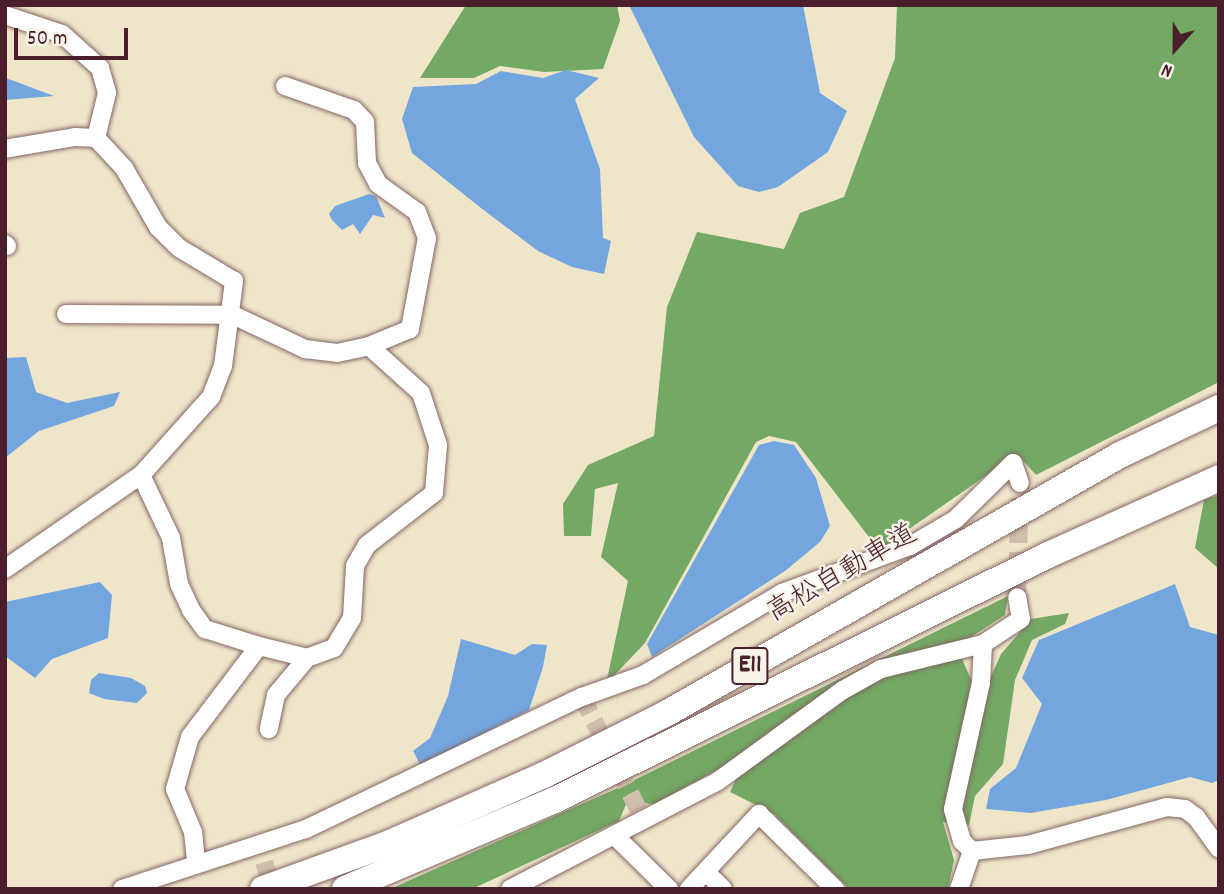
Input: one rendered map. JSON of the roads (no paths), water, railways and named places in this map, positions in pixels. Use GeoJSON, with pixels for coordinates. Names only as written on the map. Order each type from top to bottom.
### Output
{"type":"FeatureCollection","features":[{"type":"Feature","properties":{"kind":"highway","name":"高松自動車道"},"geometry":{"type":"LineString","coordinates":[[263,889],[390,843],[544,775],[669,712],[1108,462],[1219,408]]}},
{"type":"Feature","properties":{"kind":"highway","name":"E11"},"geometry":{"type":"LineString","coordinates":[[345,889],[555,800],[1036,561],[1219,478]]}},
{"type":"Feature","properties":{"kind":"street"},"geometry":{"type":"LineString","coordinates":[[5,15],[62,34],[100,68],[107,93],[96,138]]}},
{"type":"Feature","properties":{"kind":"street"},"geometry":{"type":"LineString","coordinates":[[66,314],[233,315],[304,349],[337,353],[369,346],[410,329],[426,238],[418,212],[378,184],[367,163],[365,122],[354,110],[285,86]]}},
{"type":"Feature","properties":{"kind":"street"},"geometry":{"type":"LineString","coordinates":[[5,149],[96,138]]}},
{"type":"Feature","properties":{"kind":"street"},"geometry":{"type":"LineString","coordinates":[[5,569],[141,475],[211,397],[223,366],[233,315],[234,281],[179,248],[158,227],[124,168],[96,138]]}},
{"type":"Feature","properties":{"kind":"street"},"geometry":{"type":"LineString","coordinates":[[269,729],[276,695],[307,658],[334,648],[352,618],[355,566],[367,545],[434,493],[438,445],[421,393],[369,346]]}},
{"type":"Feature","properties":{"kind":"street"},"geometry":{"type":"LineString","coordinates":[[122,889],[196,862],[306,829],[582,697],[643,675],[782,593],[910,546],[956,519],[1013,463],[1020,484]]}},
{"type":"Feature","properties":{"kind":"street"},"geometry":{"type":"LineString","coordinates":[[141,475],[171,538],[179,584],[191,610],[205,629],[307,658]]}},
{"type":"Feature","properties":{"kind":"street"},"geometry":{"type":"LineString","coordinates":[[510,889],[718,781],[843,690],[881,669],[983,644],[1021,619],[1017,597]]}},
{"type":"Feature","properties":{"kind":"street"},"geometry":{"type":"LineString","coordinates":[[972,851],[962,841],[953,809],[981,683],[983,644]]}},
{"type":"Feature","properties":{"kind":"street"},"geometry":{"type":"LineString","coordinates":[[196,862],[193,832],[175,789],[190,737],[259,646]]}},
{"type":"Feature","properties":{"kind":"street"},"geometry":{"type":"LineString","coordinates":[[972,851],[1028,845],[1167,807],[1185,809],[1196,817],[1219,849]]}},
{"type":"Feature","properties":{"kind":"street"},"geometry":{"type":"LineString","coordinates":[[689,889],[759,814],[835,889]]}},
{"type":"Feature","properties":{"kind":"street"},"geometry":{"type":"LineString","coordinates":[[615,836],[669,889]]}},
{"type":"Feature","properties":{"kind":"street"},"geometry":{"type":"LineString","coordinates":[[257,844],[264,862]]}},
{"type":"Feature","properties":{"kind":"street"},"geometry":{"type":"LineString","coordinates":[[959,889],[972,851]]}},
{"type":"Feature","properties":{"kind":"street"},"geometry":{"type":"LineString","coordinates":[[706,872],[723,889]]}},
{"type":"Feature","properties":{"kind":"water"},"geometry":{"type":"Polygon","coordinates":[[[629,5],[803,5],[820,93],[847,111],[828,152],[778,187],[759,192],[738,186],[694,137],[629,5]]]}},
{"type":"Feature","properties":{"kind":"water"},"geometry":{"type":"Polygon","coordinates":[[[566,70],[599,78],[575,99],[600,169],[603,238],[611,241],[604,274],[572,267],[538,251],[481,208],[412,153],[402,119],[413,87],[476,84],[501,71],[543,78],[566,70]]]}},
{"type":"Feature","properties":{"kind":"water"},"geometry":{"type":"Polygon","coordinates":[[[5,78],[14,81],[54,96],[5,100],[5,78]]]}},
{"type":"Feature","properties":{"kind":"water"},"geometry":{"type":"Polygon","coordinates":[[[369,194],[376,196],[385,218],[373,215],[360,234],[353,224],[342,230],[332,220],[329,214],[335,206],[369,194]]]}},
{"type":"Feature","properties":{"kind":"water"},"geometry":{"type":"Polygon","coordinates":[[[26,357],[36,392],[67,403],[120,392],[114,406],[39,431],[5,458],[5,358],[26,357]]]}},
{"type":"Feature","properties":{"kind":"water"},"geometry":{"type":"Polygon","coordinates":[[[774,441],[794,445],[816,478],[830,526],[820,542],[785,571],[652,657],[647,644],[759,445],[774,441]]]}},
{"type":"Feature","properties":{"kind":"water"},"geometry":{"type":"Polygon","coordinates":[[[100,582],[112,595],[108,638],[52,659],[35,678],[5,656],[5,602],[100,582]]]}},
{"type":"Feature","properties":{"kind":"water"},"geometry":{"type":"Polygon","coordinates":[[[1175,584],[1190,627],[1219,635],[1219,780],[1212,783],[1190,777],[1106,800],[1031,813],[986,809],[990,789],[1016,768],[1042,704],[1022,678],[1039,640],[1175,584]]]}},
{"type":"Feature","properties":{"kind":"water"},"geometry":{"type":"Polygon","coordinates":[[[461,639],[515,655],[532,644],[547,645],[543,667],[529,710],[421,766],[413,751],[430,738],[448,696],[461,639]]]}},
{"type":"Feature","properties":{"kind":"water"},"geometry":{"type":"Polygon","coordinates":[[[99,673],[131,678],[145,686],[147,693],[137,703],[104,699],[89,693],[91,680],[99,673]]]}},
{"type":"Feature","properties":{"kind":"tunnel"},"geometry":{"type":"LineString","coordinates":[[1017,597],[1020,483]]}},
{"type":"Feature","properties":{"kind":"tunnel"},"geometry":{"type":"LineString","coordinates":[[582,697],[644,821]]}},
{"type":"Feature","properties":{"kind":"tunnel"},"geometry":{"type":"LineString","coordinates":[[264,862],[272,889]]}}]}
